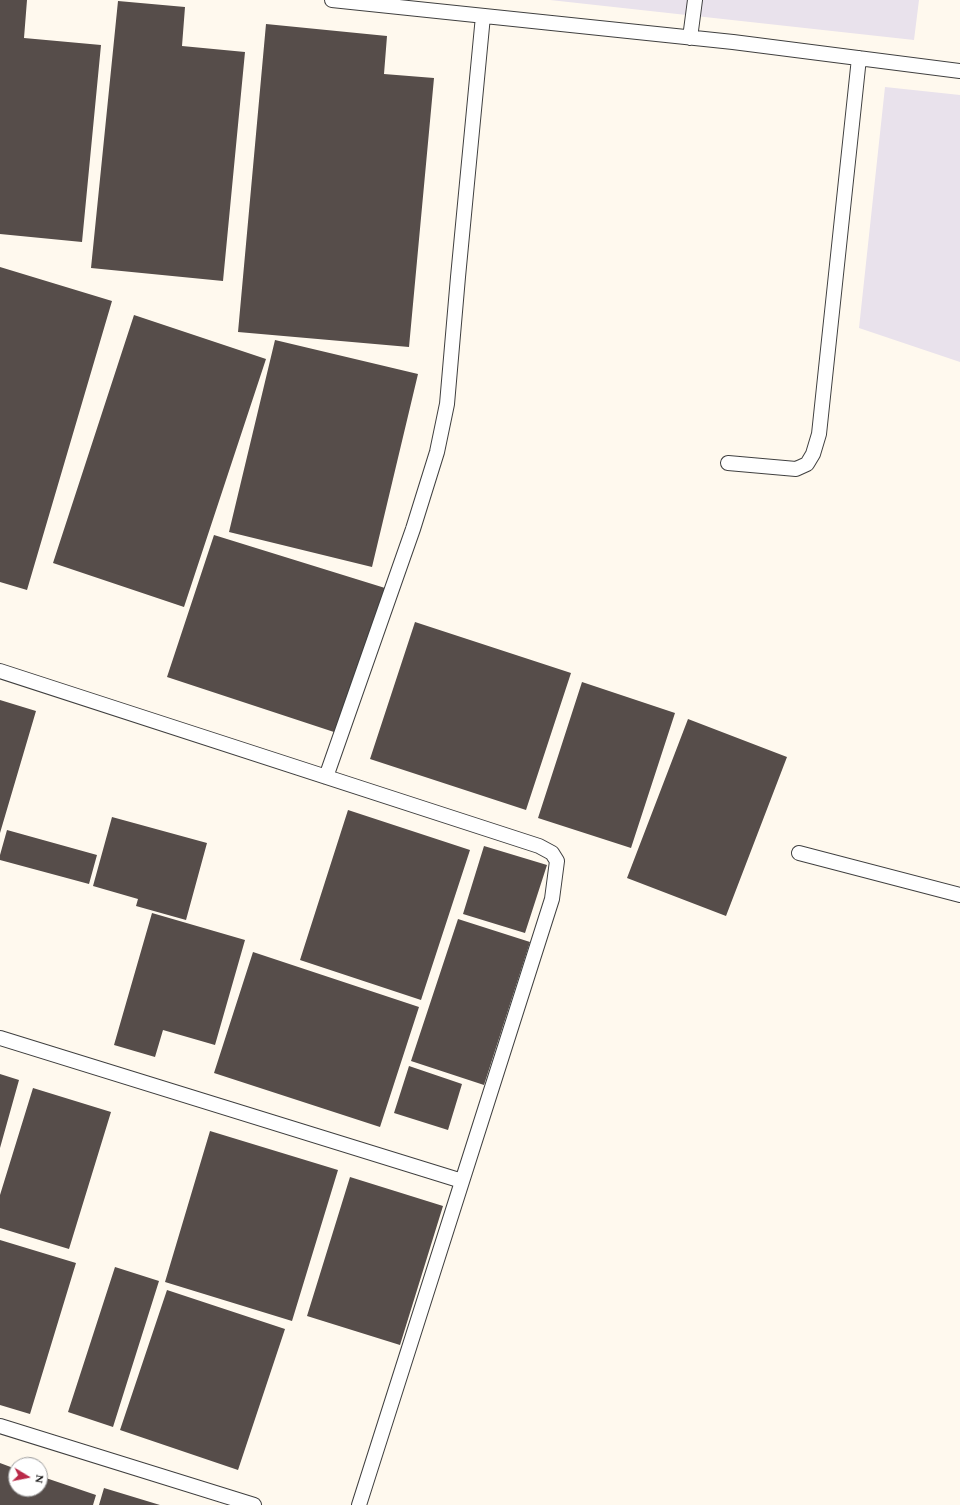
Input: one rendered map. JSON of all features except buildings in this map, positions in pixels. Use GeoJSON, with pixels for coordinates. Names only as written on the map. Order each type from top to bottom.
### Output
{"type":"FeatureCollection","features":[{"type":"Feature","properties":{"kind":"lane"},"geometry":{"type":"LineString","coordinates":[[332,0],[690,38],[960,71]]}},
{"type":"Feature","properties":{"kind":"lane"},"geometry":{"type":"LineString","coordinates":[[690,38],[695,0]]}},
{"type":"Feature","properties":{"kind":"lane"},"geometry":{"type":"LineString","coordinates":[[326,777],[411,536],[438,452],[447,404],[458,269],[483,16]]}},
{"type":"Feature","properties":{"kind":"lane"},"geometry":{"type":"LineString","coordinates":[[728,463],[796,469],[807,464],[813,454],[820,434],[859,58]]}},
{"type":"Feature","properties":{"kind":"lane"},"geometry":{"type":"LineString","coordinates":[[0,671],[540,846],[552,853],[557,861],[552,899],[359,1505]]}},
{"type":"Feature","properties":{"kind":"lane"},"geometry":{"type":"LineString","coordinates":[[799,853],[960,895]]}},
{"type":"Feature","properties":{"kind":"lane"},"geometry":{"type":"LineString","coordinates":[[0,1038],[462,1181]]}},
{"type":"Feature","properties":{"kind":"lane"},"geometry":{"type":"LineString","coordinates":[[0,1426],[254,1505]]}},
{"type":"Feature","properties":{"kind":"shaded area"},"geometry":{"type":"Polygon","coordinates":[[[550,0],[919,0],[914,40],[550,0]]]}},
{"type":"Feature","properties":{"kind":"shaded area"},"geometry":{"type":"Polygon","coordinates":[[[885,87],[960,95],[960,362],[859,328],[885,87]]]}}]}
